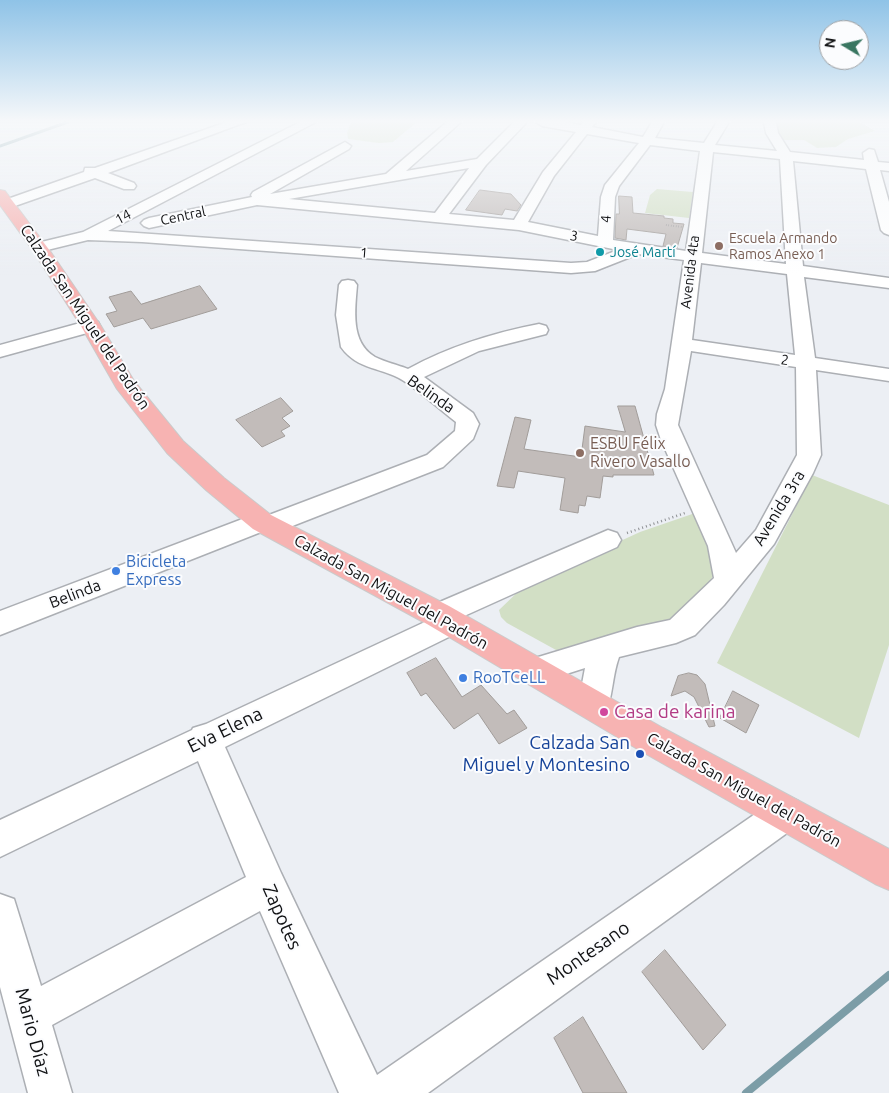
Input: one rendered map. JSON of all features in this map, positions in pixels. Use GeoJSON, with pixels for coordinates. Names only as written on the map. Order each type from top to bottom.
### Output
{"type":"FeatureCollection","features":[{"type":"Feature","properties":{"kind":"main road","name":"Calzada San Miguel del Padrón"},"geometry":{"type":"LineString","coordinates":[[4,199],[39,247],[91,326],[126,384],[175,446],[215,484],[265,523],[444,619],[889,870]]}},
{"type":"Feature","properties":{"kind":"street","name":"14"},"geometry":{"type":"LineString","coordinates":[[39,247],[88,235],[210,173]]}},
{"type":"Feature","properties":{"kind":"street"},"geometry":{"type":"LineString","coordinates":[[251,202],[300,173]]}},
{"type":"Feature","properties":{"kind":"street"},"geometry":{"type":"LineString","coordinates":[[392,176],[395,173]]}},
{"type":"Feature","properties":{"kind":"street","name":"Central"},"geometry":{"type":"LineString","coordinates":[[129,213],[146,230],[251,202],[411,173]]}},
{"type":"Feature","properties":{"kind":"street"},"geometry":{"type":"LineString","coordinates":[[439,217],[473,173]]}},
{"type":"Feature","properties":{"kind":"street"},"geometry":{"type":"LineString","coordinates":[[519,225],[550,173]]}},
{"type":"Feature","properties":{"kind":"street","name":"4"},"geometry":{"type":"LineString","coordinates":[[605,242],[608,197],[612,185],[622,173]]}},
{"type":"Feature","properties":{"kind":"street","name":"Avenida 4ta"},"geometry":{"type":"LineString","coordinates":[[704,173],[682,344],[667,425],[672,440],[721,546],[728,578]]}},
{"type":"Feature","properties":{"kind":"street","name":"Avenida 3ra"},"geometry":{"type":"LineString","coordinates":[[535,671],[637,639],[676,631],[685,626],[714,597],[728,578],[765,537],[801,473],[809,455],[806,363],[795,271],[787,173]]}},
{"type":"Feature","properties":{"kind":"street"},"geometry":{"type":"LineString","coordinates":[[875,173],[888,222]]}},
{"type":"Feature","properties":{"kind":"street"},"geometry":{"type":"LineString","coordinates":[[4,199],[96,174],[129,186]]}},
{"type":"Feature","properties":{"kind":"street","name":"3"},"geometry":{"type":"LineString","coordinates":[[251,202],[519,225],[636,249],[889,283]]}},
{"type":"Feature","properties":{"kind":"street","name":"1"},"geometry":{"type":"LineString","coordinates":[[88,235],[146,230],[571,268],[588,267],[636,249]]}},
{"type":"Feature","properties":{"kind":"street"},"geometry":{"type":"LineString","coordinates":[[587,238],[588,267]]}},
{"type":"Feature","properties":{"kind":"street","name":"Belinda"},"geometry":{"type":"LineString","coordinates":[[0,623],[436,461],[465,434],[468,424],[465,418],[410,376],[368,361],[351,347],[345,315],[348,285]]}},
{"type":"Feature","properties":{"kind":"street"},"geometry":{"type":"LineString","coordinates":[[0,351],[91,326]]}},
{"type":"Feature","properties":{"kind":"street"},"geometry":{"type":"LineString","coordinates":[[410,376],[448,356],[479,343],[539,330]]}},
{"type":"Feature","properties":{"kind":"street","name":"2"},"geometry":{"type":"LineString","coordinates":[[682,344],[889,375]]}},
{"type":"Feature","properties":{"kind":"street","name":"Eva Elena"},"geometry":{"type":"LineString","coordinates":[[0,839],[206,740],[444,619],[608,540]]}},
{"type":"Feature","properties":{"kind":"street"},"geometry":{"type":"LineString","coordinates":[[594,705],[599,672],[607,648]]}},
{"type":"Feature","properties":{"kind":"street","name":"Zapotes"},"geometry":{"type":"LineString","coordinates":[[206,740],[268,886],[362,1093]]}},
{"type":"Feature","properties":{"kind":"street","name":"Montesano"},"geometry":{"type":"LineString","coordinates":[[390,1093],[786,813]]}},
{"type":"Feature","properties":{"kind":"street"},"geometry":{"type":"LineString","coordinates":[[28,1015],[268,886]]}},
{"type":"Feature","properties":{"kind":"street","name":"Mario Díaz"},"geometry":{"type":"LineString","coordinates":[[0,913],[50,1093]]}},
{"type":"Feature","properties":{"kind":"path"},"geometry":{"type":"LineString","coordinates":[[608,540],[688,512]]}},
{"type":"Feature","properties":{"kind":"green space"},"geometry":{"type":"Polygon","coordinates":[[[657,189],[693,192],[689,218],[645,213],[650,195],[657,189]]]}},
{"type":"Feature","properties":{"kind":"green space"},"geometry":{"type":"Polygon","coordinates":[[[812,475],[889,505],[889,645],[859,738],[717,663],[812,475]]]}},
{"type":"Feature","properties":{"kind":"green space"},"geometry":{"type":"Polygon","coordinates":[[[701,511],[722,563],[681,623],[585,650],[556,650],[507,623],[501,617],[499,610],[525,585],[640,532],[701,511]]]}},
{"type":"Feature","properties":{"kind":"building"},"geometry":{"type":"Polygon","coordinates":[[[480,190],[511,194],[521,205],[517,211],[505,209],[502,215],[466,210],[480,190]]]}},
{"type":"Feature","properties":{"kind":"building"},"geometry":{"type":"Polygon","coordinates":[[[619,196],[632,197],[633,213],[664,216],[664,218],[673,219],[673,223],[684,224],[677,248],[663,246],[666,234],[627,229],[626,240],[615,238],[616,214],[619,214],[619,196]]]}},
{"type":"Feature","properties":{"kind":"building"},"geometry":{"type":"Polygon","coordinates":[[[200,286],[217,309],[151,329],[143,318],[114,327],[106,314],[117,311],[109,297],[131,291],[141,304],[200,286]]]}},
{"type":"Feature","properties":{"kind":"building"},"geometry":{"type":"Polygon","coordinates":[[[281,398],[293,411],[282,418],[290,426],[281,431],[285,436],[262,447],[236,420],[281,398]]]}},
{"type":"Feature","properties":{"kind":"building"},"geometry":{"type":"Polygon","coordinates":[[[618,406],[635,406],[654,475],[603,476],[600,498],[587,496],[585,506],[579,505],[578,513],[560,510],[565,478],[518,471],[514,488],[497,486],[515,417],[531,420],[524,449],[581,457],[585,426],[625,432],[618,406]]]}},
{"type":"Feature","properties":{"kind":"building"},"geometry":{"type":"Polygon","coordinates":[[[436,658],[462,697],[481,685],[507,714],[514,710],[527,728],[499,744],[478,713],[454,729],[426,693],[421,696],[407,673],[436,658]]]}},
{"type":"Feature","properties":{"kind":"building"},"geometry":{"type":"Polygon","coordinates":[[[689,673],[697,675],[705,684],[715,726],[709,727],[694,697],[685,691],[671,696],[678,676],[689,673]]]}},
{"type":"Feature","properties":{"kind":"building"},"geometry":{"type":"Polygon","coordinates":[[[733,691],[759,705],[746,733],[720,718],[733,691]]]}},
{"type":"Feature","properties":{"kind":"building"},"geometry":{"type":"Polygon","coordinates":[[[665,950],[726,1025],[703,1050],[642,972],[665,950]]]}},
{"type":"Feature","properties":{"kind":"building"},"geometry":{"type":"Polygon","coordinates":[[[583,1017],[627,1093],[583,1093],[554,1038],[583,1017]]]}},
{"type":"Feature","properties":{"kind":"waterway"},"geometry":{"type":"LineString","coordinates":[[746,1093],[889,975]]}},
{"type":"Feature","properties":{"kind":"place","name":"Escuela Armando Ramos Anexo 1"},"geometry":{"type":"Point","coordinates":[719,246]}},
{"type":"Feature","properties":{"kind":"place","name":"José Martí"},"geometry":{"type":"Point","coordinates":[600,252]}},
{"type":"Feature","properties":{"kind":"place","name":"ESBU Félix Rivero Vasallo"},"geometry":{"type":"Point","coordinates":[580,453]}},
{"type":"Feature","properties":{"kind":"place","name":"Bicicleta Express"},"geometry":{"type":"Point","coordinates":[116,571]}},
{"type":"Feature","properties":{"kind":"place","name":"RooTCeLL"},"geometry":{"type":"Point","coordinates":[463,678]}},
{"type":"Feature","properties":{"kind":"place","name":"Casa de karina"},"geometry":{"type":"Point","coordinates":[604,712]}},
{"type":"Feature","properties":{"kind":"place","name":"Calzada San Miguel y Montesino"},"geometry":{"type":"Point","coordinates":[640,754]}}]}
